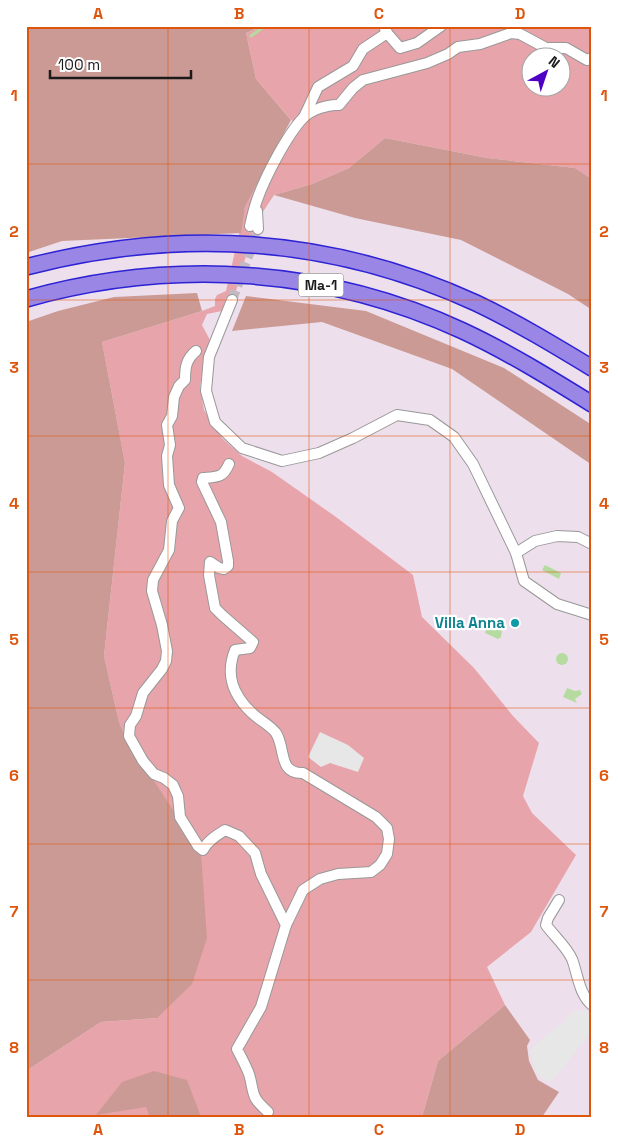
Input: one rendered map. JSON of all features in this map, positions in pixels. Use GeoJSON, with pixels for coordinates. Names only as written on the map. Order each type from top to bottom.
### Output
{"type":"FeatureCollection","features":[{"type":"Feature","properties":{"kind":"highway","name":"Ma-1"},"geometry":{"type":"LineString","coordinates":[[26,267],[86,253],[153,245],[229,243],[306,251],[381,268],[453,293],[522,326],[592,368]]}},
{"type":"Feature","properties":{"kind":"highway","name":"Ma-1"},"geometry":{"type":"LineString","coordinates":[[26,299],[96,282],[170,274],[245,275],[320,285],[393,304],[455,328],[530,366],[592,404]]}},
{"type":"Feature","properties":{"kind":"street"},"geometry":{"type":"LineString","coordinates":[[254,227],[257,200],[282,147],[304,117],[318,87],[353,66],[363,49],[386,30],[400,48],[417,44],[441,26]]}},
{"type":"Feature","properties":{"kind":"street"},"geometry":{"type":"LineString","coordinates":[[304,117],[317,109],[333,104],[339,105],[353,88],[363,80],[427,63],[448,54],[458,46],[480,44],[511,33],[520,34],[546,48],[566,48],[587,60],[592,58]]}},
{"type":"Feature","properties":{"kind":"street"},"geometry":{"type":"LineString","coordinates":[[232,300],[209,357],[206,391],[215,422],[242,448],[282,461],[319,453],[397,415],[430,420],[454,437],[473,464],[516,553],[524,581],[557,604],[592,615]]}},
{"type":"Feature","properties":{"kind":"street"},"geometry":{"type":"LineString","coordinates":[[196,351],[187,361],[184,380],[178,386],[174,397],[172,416],[167,425],[170,445],[167,456],[169,485],[179,508],[172,521],[169,550],[153,580],[152,591],[162,624],[167,650],[166,661],[143,693],[136,716],[130,725],[129,736],[143,762],[154,774],[164,778],[173,785],[178,796],[180,817],[198,846],[203,850],[216,835],[225,830],[239,836],[255,852],[261,874],[286,925]]}},
{"type":"Feature","properties":{"kind":"street"},"geometry":{"type":"LineString","coordinates":[[229,464],[225,473],[219,476],[203,478],[202,482],[221,522],[228,560],[228,566],[224,569],[210,562],[209,575],[215,608],[254,642],[250,648],[234,650],[231,668],[232,686],[251,713],[275,732],[286,768],[295,774],[303,774],[376,817],[387,828],[389,838],[386,854],[380,865],[371,872],[338,874],[320,879],[303,890],[286,925],[261,1007],[237,1049],[249,1074],[252,1092],[259,1104],[268,1112]]}},
{"type":"Feature","properties":{"kind":"street"},"geometry":{"type":"LineString","coordinates":[[516,553],[535,541],[557,536],[578,537],[592,544]]}},
{"type":"Feature","properties":{"kind":"street"},"geometry":{"type":"LineString","coordinates":[[559,900],[546,925],[572,959],[582,993],[591,1010]]}},
{"type":"Feature","properties":{"kind":"shaded area"},"geometry":{"type":"Polygon","coordinates":[[[26,26],[262,26],[246,33],[256,79],[291,120],[245,207],[241,233],[62,241],[26,253],[26,26]]]}},
{"type":"Feature","properties":{"kind":"shaded area"},"geometry":{"type":"Polygon","coordinates":[[[263,26],[592,26],[592,179],[575,168],[487,158],[385,138],[349,168],[312,184],[274,195],[255,224],[236,291],[226,298],[222,311],[207,314],[202,325],[210,340],[200,387],[204,410],[222,438],[242,456],[272,472],[413,575],[422,617],[474,668],[513,716],[539,743],[523,796],[532,813],[576,855],[531,932],[487,967],[505,1005],[438,1061],[422,1117],[26,1117],[26,1071],[101,1022],[157,1018],[126,738],[119,722],[104,656],[125,463],[102,342],[215,306],[217,295],[226,291],[245,207],[280,141],[293,122],[256,79],[246,33],[263,26]]]}},
{"type":"Feature","properties":{"kind":"shaded area"},"geometry":{"type":"Polygon","coordinates":[[[385,138],[487,158],[575,168],[592,179],[592,310],[568,294],[461,240],[355,218],[274,195],[312,184],[349,168],[385,138]]]}},
{"type":"Feature","properties":{"kind":"shaded area"},"geometry":{"type":"Polygon","coordinates":[[[197,293],[202,311],[102,342],[125,463],[104,656],[119,722],[126,738],[201,853],[207,938],[192,984],[157,1018],[101,1022],[26,1071],[26,322],[58,311],[114,297],[197,293]]]}},
{"type":"Feature","properties":{"kind":"shaded area"},"geometry":{"type":"Polygon","coordinates":[[[246,296],[366,311],[504,368],[592,425],[592,465],[452,369],[322,322],[232,331],[246,296]]]}},
{"type":"Feature","properties":{"kind":"shaded area"},"geometry":{"type":"Polygon","coordinates":[[[545,565],[561,573],[559,579],[542,570],[545,565]]]}},
{"type":"Feature","properties":{"kind":"shaded area"},"geometry":{"type":"Polygon","coordinates":[[[489,625],[502,631],[501,637],[498,639],[485,633],[486,627],[489,625]]]}},
{"type":"Feature","properties":{"kind":"shaded area"},"geometry":{"type":"Polygon","coordinates":[[[560,653],[564,653],[568,659],[564,665],[560,665],[556,661],[556,657],[560,653]]]}},
{"type":"Feature","properties":{"kind":"shaded area"},"geometry":{"type":"Polygon","coordinates":[[[567,688],[575,691],[580,690],[582,694],[575,699],[577,703],[563,697],[567,688]]]}},
{"type":"Feature","properties":{"kind":"shaded area"},"geometry":{"type":"Polygon","coordinates":[[[320,732],[348,745],[364,758],[358,772],[330,763],[321,767],[308,757],[320,732]]]}},
{"type":"Feature","properties":{"kind":"shaded area"},"geometry":{"type":"Polygon","coordinates":[[[505,1005],[530,1040],[527,1046],[529,1061],[538,1080],[559,1092],[542,1117],[422,1117],[438,1061],[505,1005]]]}},
{"type":"Feature","properties":{"kind":"shaded area"},"geometry":{"type":"Polygon","coordinates":[[[585,1010],[592,1015],[592,1031],[553,1080],[548,1082],[536,1073],[530,1052],[539,1041],[562,1024],[569,1015],[575,1011],[585,1010]]]}},
{"type":"Feature","properties":{"kind":"shaded area"},"geometry":{"type":"Polygon","coordinates":[[[154,1071],[187,1080],[201,1117],[150,1117],[146,1107],[96,1115],[122,1082],[154,1071]]]}},
{"type":"Feature","properties":{"kind":"waterway"},"geometry":{"type":"LineString","coordinates":[[251,36],[265,26]]}},
{"type":"Feature","properties":{"kind":"tunnel"},"geometry":{"type":"LineString","coordinates":[[232,300],[258,229]]}},
{"type":"Feature","properties":{"kind":"place","name":"Villa Anna"},"geometry":{"type":"Point","coordinates":[515,623]}}]}
